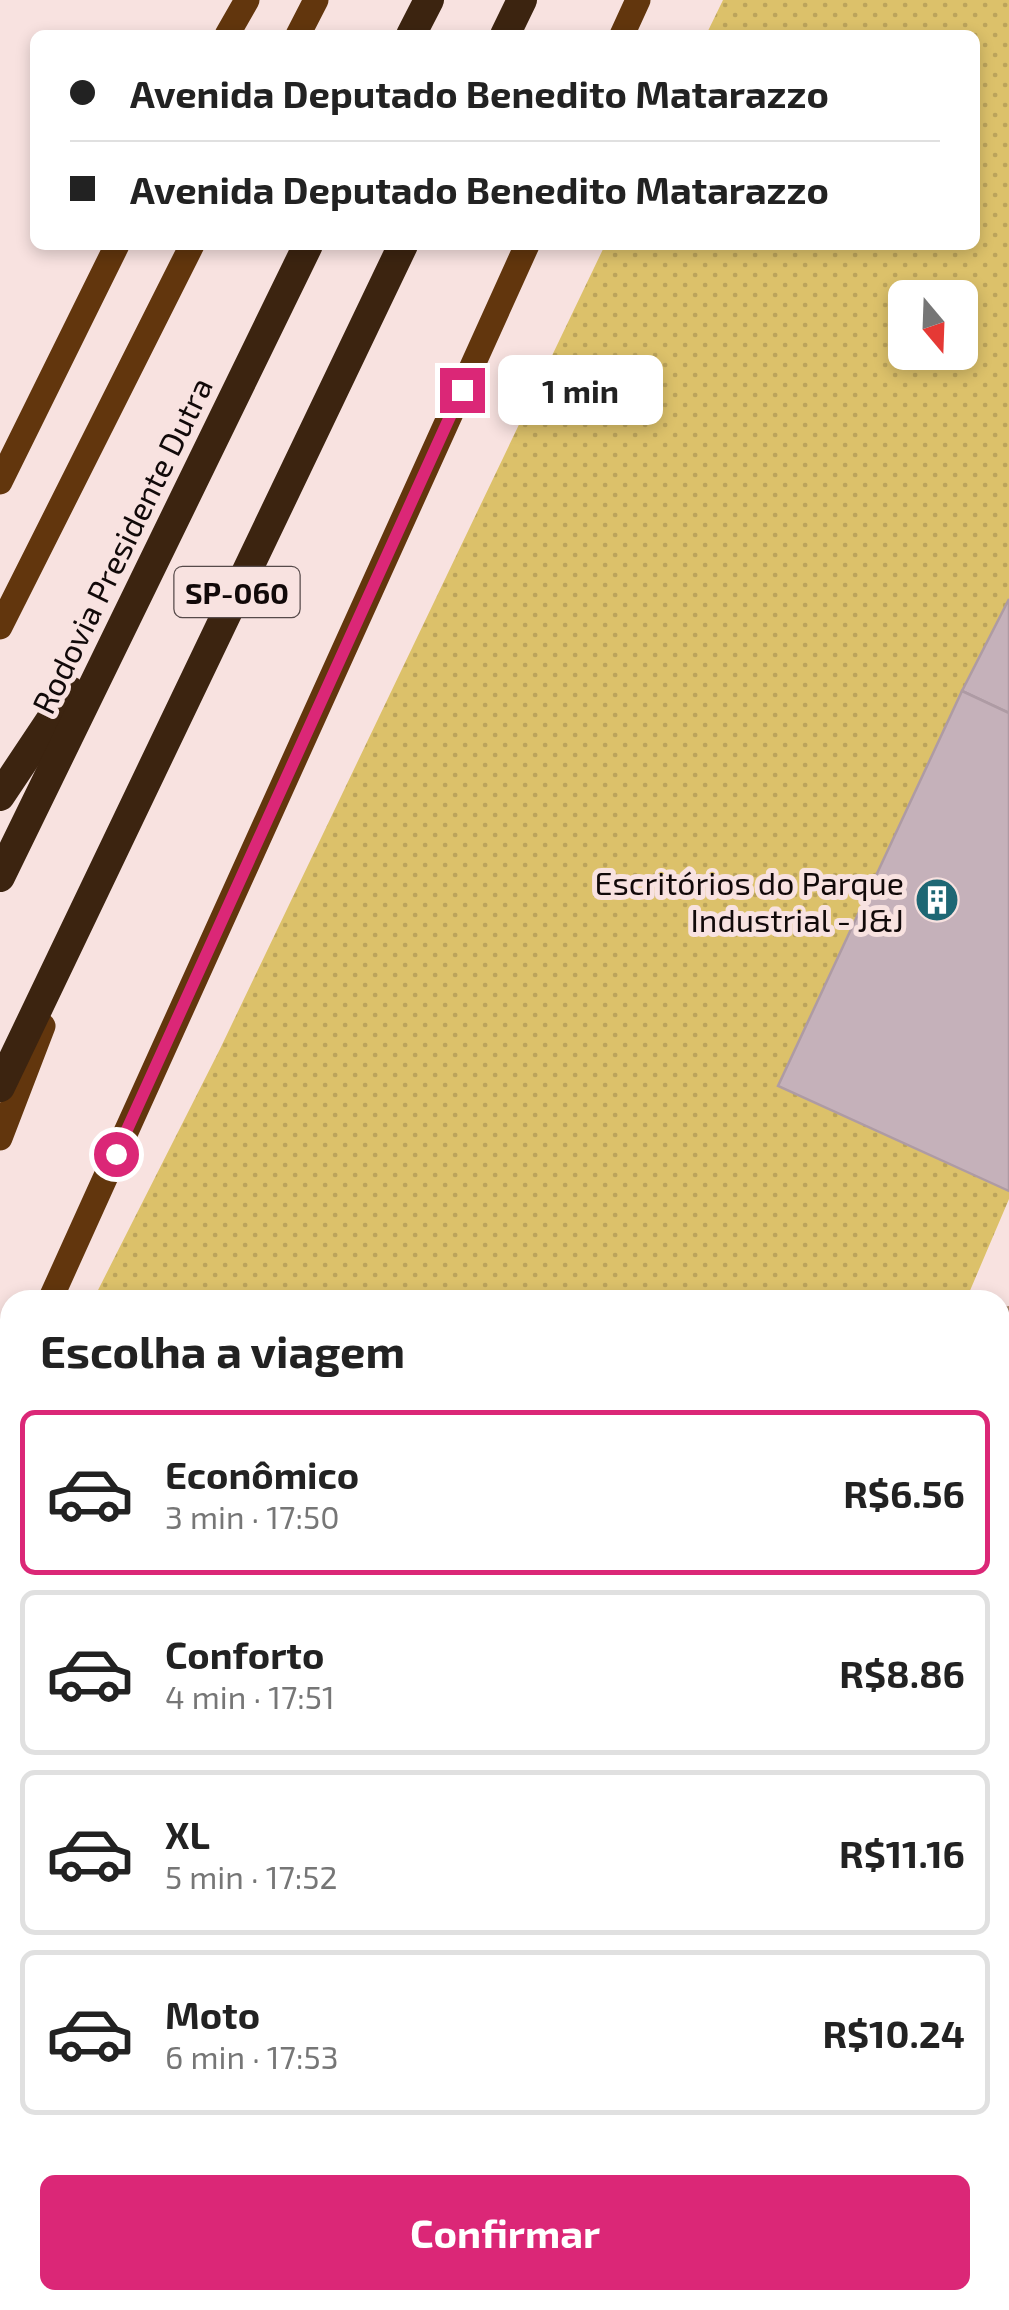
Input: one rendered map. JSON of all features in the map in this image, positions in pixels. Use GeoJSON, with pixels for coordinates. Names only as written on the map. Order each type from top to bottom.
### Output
{"type":"FeatureCollection","features":[{"type":"Feature","properties":{"kind":"highway"},"geometry":{"type":"LineString","coordinates":[[413,30],[428,0]]}},
{"type":"Feature","properties":{"kind":"highway"},"geometry":{"type":"LineString","coordinates":[[508,30],[522,0]]}},
{"type":"Feature","properties":{"kind":"highway","name":"Rodovia Presidente Dutra"},"geometry":{"type":"LineString","coordinates":[[0,877],[306,250]]}},
{"type":"Feature","properties":{"kind":"highway","name":"SP-060"},"geometry":{"type":"LineString","coordinates":[[0,1087],[400,250]]}},
{"type":"Feature","properties":{"kind":"highway"},"geometry":{"type":"LineString","coordinates":[[0,796],[140,584]]}},
{"type":"Feature","properties":{"kind":"main road"},"geometry":{"type":"LineString","coordinates":[[230,30],[246,0]]}},
{"type":"Feature","properties":{"kind":"main road"},"geometry":{"type":"LineString","coordinates":[[301,30],[316,0]]}},
{"type":"Feature","properties":{"kind":"main road"},"geometry":{"type":"LineString","coordinates":[[624,30],[638,0]]}},
{"type":"Feature","properties":{"kind":"main road"},"geometry":{"type":"LineString","coordinates":[[0,482],[115,250]]}},
{"type":"Feature","properties":{"kind":"main road"},"geometry":{"type":"LineString","coordinates":[[0,628],[189,250]]}},
{"type":"Feature","properties":{"kind":"main road"},"geometry":{"type":"LineString","coordinates":[[55,1290],[525,250]]}},
{"type":"Feature","properties":{"kind":"main road"},"geometry":{"type":"LineString","coordinates":[[0,1138],[97,886]]}},
{"type":"Feature","properties":{"kind":"shaded area"},"geometry":{"type":"Polygon","coordinates":[[[723,0],[1009,0],[1009,1199],[970,1290],[98,1290],[220,1049],[603,250],[980,250],[980,30],[708,30],[723,0]]]}},
{"type":"Feature","properties":{"kind":"building"},"geometry":{"type":"Polygon","coordinates":[[[1009,599],[1009,713],[962,691],[1009,599]]]}},
{"type":"Feature","properties":{"kind":"building","name":"Escritórios do Parque Industrial - J&J"},"geometry":{"type":"Polygon","coordinates":[[[962,691],[1009,713],[1009,1191],[778,1086],[962,691]]]}},
{"type":"Feature","properties":{"kind":"place","name":"Escritórios do Parque Industrial - J&J"},"geometry":{"type":"Point","coordinates":[937,900]}},
{"type":"Feature","properties":{"kind":"route"},"geometry":{"type":"LineString","coordinates":[[116,1154],[462,390]]}}]}
